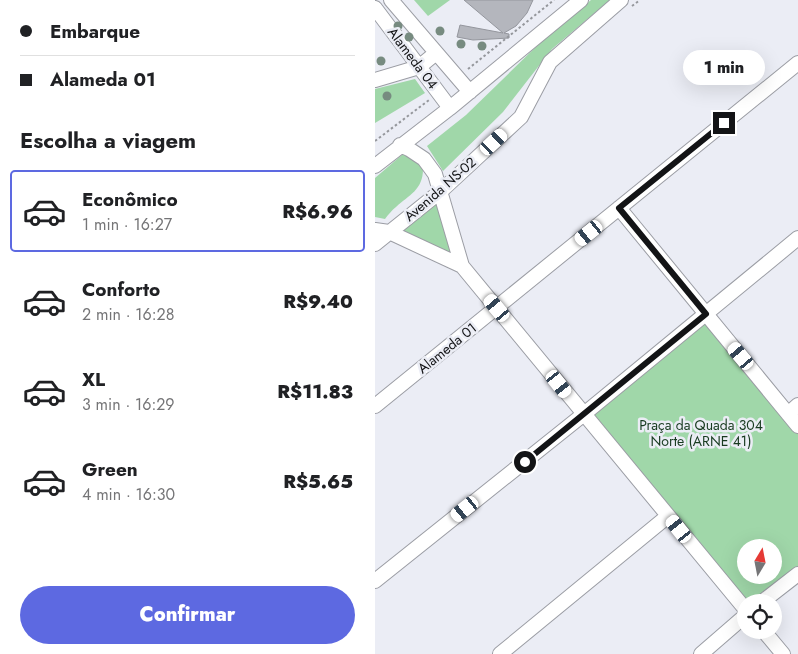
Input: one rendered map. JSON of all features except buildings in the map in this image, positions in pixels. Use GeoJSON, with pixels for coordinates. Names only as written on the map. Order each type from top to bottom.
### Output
{"type":"FeatureCollection","features":[{"type":"Feature","properties":{"kind":"street","name":"Alameda 04"},"geometry":{"type":"LineString","coordinates":[[391,0],[470,92]]}},
{"type":"Feature","properties":{"kind":"street"},"geometry":{"type":"LineString","coordinates":[[375,166],[470,92],[581,0]]}},
{"type":"Feature","properties":{"kind":"street","name":"Avenida NS-02"},"geometry":{"type":"LineString","coordinates":[[375,244],[441,191],[521,117],[550,62],[621,0]]}},
{"type":"Feature","properties":{"kind":"street","name":"Alameda 04"},"geometry":{"type":"LineString","coordinates":[[375,8],[450,108]]}},
{"type":"Feature","properties":{"kind":"street"},"geometry":{"type":"LineString","coordinates":[[375,80],[419,67],[436,53]]}},
{"type":"Feature","properties":{"kind":"street","name":"Alameda 01"},"geometry":{"type":"LineString","coordinates":[[375,406],[798,63]]}},
{"type":"Feature","properties":{"kind":"street"},"geometry":{"type":"LineString","coordinates":[[400,145],[417,153],[435,174],[462,266],[737,599]]}},
{"type":"Feature","properties":{"kind":"street"},"geometry":{"type":"LineString","coordinates":[[619,208],[706,314],[793,410],[798,426]]}},
{"type":"Feature","properties":{"kind":"street"},"geometry":{"type":"LineString","coordinates":[[375,230],[389,232],[462,266]]}},
{"type":"Feature","properties":{"kind":"street"},"geometry":{"type":"LineString","coordinates":[[375,581],[585,414],[798,238]]}},
{"type":"Feature","properties":{"kind":"street"},"geometry":{"type":"LineString","coordinates":[[499,654],[668,516]]}},
{"type":"Feature","properties":{"kind":"street"},"geometry":{"type":"LineString","coordinates":[[772,594],[798,574]]}},
{"type":"Feature","properties":{"kind":"street"},"geometry":{"type":"LineString","coordinates":[[701,654],[737,623]]}},
{"type":"Feature","properties":{"kind":"street"},"geometry":{"type":"LineString","coordinates":[[770,639],[783,654]]}},
{"type":"Feature","properties":{"kind":"green space"},"geometry":{"type":"Polygon","coordinates":[[[414,0],[450,0],[428,16],[414,0]]]}},
{"type":"Feature","properties":{"kind":"green space"},"geometry":{"type":"Polygon","coordinates":[[[591,0],[610,0],[552,49],[503,112],[443,171],[427,146],[466,115],[544,39],[591,0]]]}},
{"type":"Feature","properties":{"kind":"green space"},"geometry":{"type":"Polygon","coordinates":[[[415,79],[425,93],[375,123],[375,89],[415,79]]]}},
{"type":"Feature","properties":{"kind":"green space"},"geometry":{"type":"Polygon","coordinates":[[[403,154],[415,159],[423,169],[421,182],[385,219],[375,217],[375,178],[403,154]]]}},
{"type":"Feature","properties":{"kind":"green space"},"geometry":{"type":"Polygon","coordinates":[[[441,191],[462,266],[389,232],[441,191]]]}},
{"type":"Feature","properties":{"kind":"green space","name":"Praça da Quada 304 Norte (ARNE 41)"},"geometry":{"type":"Polygon","coordinates":[[[705,321],[798,432],[798,567],[783,579],[783,539],[737,539],[737,584],[776,584],[763,594],[740,594],[591,415],[705,321]]]}},
{"type":"Feature","properties":{"kind":"route"},"geometry":{"type":"LineString","coordinates":[[525,462],[706,314],[619,208],[724,123]]}}]}
